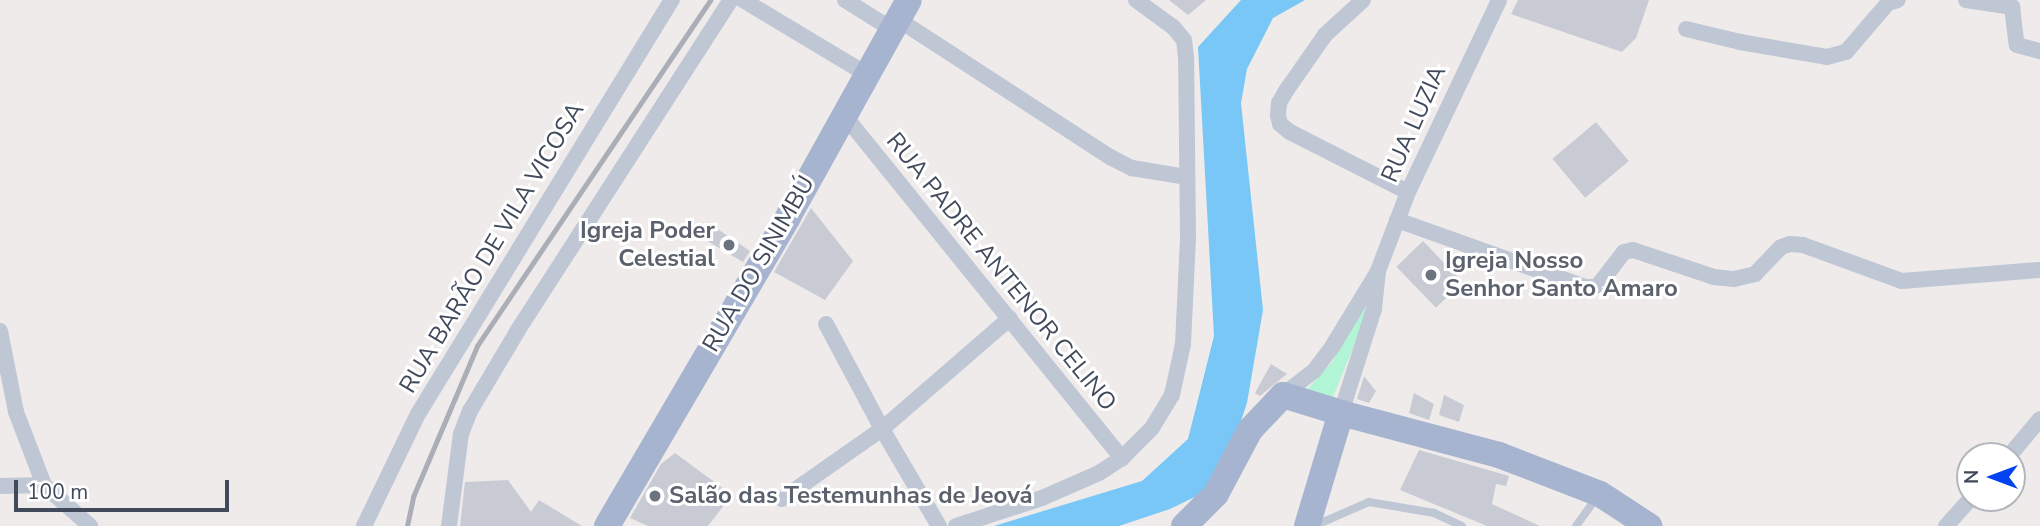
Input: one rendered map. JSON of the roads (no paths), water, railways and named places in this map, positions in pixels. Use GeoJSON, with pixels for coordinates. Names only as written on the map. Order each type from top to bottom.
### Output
{"type":"FeatureCollection","features":[{"type":"Feature","properties":{"kind":"main road","name":"RUA DO SINIMBÚ"},"geometry":{"type":"LineString","coordinates":[[607,526],[900,17]]}},
{"type":"Feature","properties":{"kind":"main road"},"geometry":{"type":"LineString","coordinates":[[1184,526],[1216,494],[1250,430],[1283,395],[1499,455],[1600,494],[1649,526]]}},
{"type":"Feature","properties":{"kind":"main road"},"geometry":{"type":"LineString","coordinates":[[1307,526],[1341,413]]}},
{"type":"Feature","properties":{"kind":"street","name":"RUA BARÃO DE VILA VICOSA"},"geometry":{"type":"LineString","coordinates":[[364,526],[418,414],[672,0]]}},
{"type":"Feature","properties":{"kind":"street"},"geometry":{"type":"LineString","coordinates":[[449,526],[461,434],[470,411],[518,330],[731,0]]}},
{"type":"Feature","properties":{"kind":"street"},"geometry":{"type":"LineString","coordinates":[[743,0],[868,75]]}},
{"type":"Feature","properties":{"kind":"street"},"geometry":{"type":"LineString","coordinates":[[845,0],[900,17],[1110,157],[1132,167],[1187,177]]}},
{"type":"Feature","properties":{"kind":"street"},"geometry":{"type":"LineString","coordinates":[[956,526],[1070,487],[1122,458],[1163,412],[1180,372],[1188,239],[1184,40],[1174,27],[1136,0]]}},
{"type":"Feature","properties":{"kind":"street"},"geometry":{"type":"LineString","coordinates":[[1363,0],[1325,35],[1286,91],[1279,103],[1280,124],[1290,132],[1408,192]]}},
{"type":"Feature","properties":{"kind":"street","name":"RUA LUZIA"},"geometry":{"type":"LineString","coordinates":[[1283,395],[1314,370],[1332,347],[1378,271],[1408,192],[1499,0]]}},
{"type":"Feature","properties":{"kind":"street"},"geometry":{"type":"LineString","coordinates":[[1686,29],[1740,42],[1827,57],[1846,52],[1888,3],[1898,0]]}},
{"type":"Feature","properties":{"kind":"street"},"geometry":{"type":"LineString","coordinates":[[1966,0],[2012,7],[2017,45],[2040,51]]}},
{"type":"Feature","properties":{"kind":"street","name":"RUA PADRE ANTENOR CELINO"},"geometry":{"type":"LineString","coordinates":[[844,115],[1122,458]]}},
{"type":"Feature","properties":{"kind":"street"},"geometry":{"type":"LineString","coordinates":[[1397,220],[1585,287],[1597,287],[1624,252],[1633,250],[1714,277],[1746,276],[1761,268],[1781,247],[1790,244],[1803,245],[1902,281],[2040,270]]}},
{"type":"Feature","properties":{"kind":"street","name":"RUA LUZIA"},"geometry":{"type":"LineString","coordinates":[[1341,413],[1374,309],[1378,271]]}},
{"type":"Feature","properties":{"kind":"street"},"geometry":{"type":"LineString","coordinates":[[782,499],[882,429],[1010,318]]}},
{"type":"Feature","properties":{"kind":"street"},"geometry":{"type":"LineString","coordinates":[[826,324],[882,429],[939,526]]}},
{"type":"Feature","properties":{"kind":"street"},"geometry":{"type":"LineString","coordinates":[[0,331],[16,412],[44,485],[90,526]]}},
{"type":"Feature","properties":{"kind":"street"},"geometry":{"type":"LineString","coordinates":[[2021,442],[2040,419]]}},
{"type":"Feature","properties":{"kind":"street"},"geometry":{"type":"LineString","coordinates":[[0,486],[44,485]]}},
{"type":"Feature","properties":{"kind":"street"},"geometry":{"type":"LineString","coordinates":[[1946,526],[1959,512]]}},
{"type":"Feature","properties":{"kind":"lane"},"geometry":{"type":"LineString","coordinates":[[1576,526],[1600,494]]}},
{"type":"Feature","properties":{"kind":"lane"},"geometry":{"type":"LineString","coordinates":[[1314,526],[1369,502],[1434,513],[1462,526]]}},
{"type":"Feature","properties":{"kind":"water"},"geometry":{"type":"Polygon","coordinates":[[[1241,0],[1305,0],[1273,18],[1247,69],[1241,103],[1263,310],[1247,403],[1232,448],[1201,494],[1170,509],[1119,526],[994,526],[1142,481],[1188,439],[1214,336],[1198,47],[1241,0]]]}},
{"type":"Feature","properties":{"kind":"railway"},"geometry":{"type":"LineString","coordinates":[[407,526],[413,497],[477,346],[710,0]]}},
{"type":"Feature","properties":{"kind":"place","name":"Igreja Poder Celestial"},"geometry":{"type":"Point","coordinates":[729,245]}},
{"type":"Feature","properties":{"kind":"place","name":"Igreja Nosso Senhor Santo Amaro"},"geometry":{"type":"Point","coordinates":[1431,275]}},
{"type":"Feature","properties":{"kind":"place","name":"Salão das Testemunhas de Jeová"},"geometry":{"type":"Point","coordinates":[655,496]}}]}
